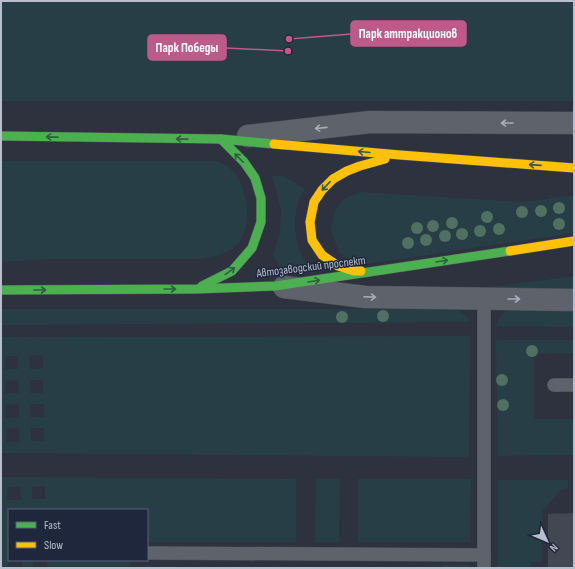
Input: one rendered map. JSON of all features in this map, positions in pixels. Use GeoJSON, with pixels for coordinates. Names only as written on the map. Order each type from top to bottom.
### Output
{"type":"FeatureCollection","features":[{"type":"Feature","properties":{"kind":"street"},"geometry":{"type":"LineString","coordinates":[[221,139],[370,122],[574,123]]}},
{"type":"Feature","properties":{"kind":"street"},"geometry":{"type":"LineString","coordinates":[[1,136],[221,139],[400,155],[574,168]]}},
{"type":"Feature","properties":{"kind":"street"},"geometry":{"type":"LineString","coordinates":[[196,289],[232,271],[252,248],[261,222],[261,198],[255,178],[244,162],[221,139]]}},
{"type":"Feature","properties":{"kind":"street"},"geometry":{"type":"LineString","coordinates":[[376,271],[354,271],[338,266],[322,256],[312,240],[310,222],[314,202],[322,190],[333,179],[347,171],[400,155]]}},
{"type":"Feature","properties":{"kind":"street","name":"Автозаводский проспект"},"geometry":{"type":"LineString","coordinates":[[1,290],[196,289],[275,286],[574,241]]}},
{"type":"Feature","properties":{"kind":"street"},"geometry":{"type":"LineString","coordinates":[[275,286],[365,297],[574,300]]}},
{"type":"Feature","properties":{"kind":"lane"},"geometry":{"type":"LineString","coordinates":[[484,299],[484,568]]}},
{"type":"Feature","properties":{"kind":"lane"},"geometry":{"type":"LineString","coordinates":[[554,385],[574,385]]}},
{"type":"Feature","properties":{"kind":"lane"},"geometry":{"type":"LineString","coordinates":[[150,553],[484,555]]}},
{"type":"Feature","properties":{"kind":"shaded area"},"geometry":{"type":"Polygon","coordinates":[[[1,1],[574,1],[574,101],[1,101],[1,1]]]}},
{"type":"Feature","properties":{"kind":"shaded area"},"geometry":{"type":"Polygon","coordinates":[[[1,161],[216,161],[227,166],[240,182],[244,192],[246,204],[246,227],[242,237],[236,245],[228,251],[219,255],[199,259],[52,259],[1,262],[1,161]]]}},
{"type":"Feature","properties":{"kind":"shaded area"},"geometry":{"type":"Polygon","coordinates":[[[272,176],[284,176],[305,189],[299,199],[296,211],[295,227],[297,243],[308,265],[317,273],[283,272],[273,256],[280,233],[281,211],[272,176]]]}},
{"type":"Feature","properties":{"kind":"shaded area"},"geometry":{"type":"Polygon","coordinates":[[[360,192],[524,202],[574,195],[574,233],[361,265],[339,253],[331,230],[335,212],[342,200],[360,192]]]}},
{"type":"Feature","properties":{"kind":"shaded area"},"geometry":{"type":"Polygon","coordinates":[[[574,276],[574,292],[470,290],[574,276]]]}},
{"type":"Feature","properties":{"kind":"shaded area"},"geometry":{"type":"Polygon","coordinates":[[[1,309],[454,309],[460,312],[466,316],[470,322],[1,325],[1,309]]]}},
{"type":"Feature","properties":{"kind":"shaded area"},"geometry":{"type":"Polygon","coordinates":[[[512,309],[569,310],[574,312],[574,327],[496,326],[501,315],[512,309]]]}},
{"type":"Feature","properties":{"kind":"shaded area"},"geometry":{"type":"Polygon","coordinates":[[[470,336],[469,457],[1,453],[1,337],[470,336]],[[43,355],[29,356],[30,369],[43,368],[43,355]],[[5,356],[5,369],[18,369],[18,356],[5,356]],[[18,380],[5,381],[5,393],[19,393],[18,380]],[[30,380],[30,393],[43,393],[43,380],[30,380]],[[19,404],[5,405],[6,418],[19,417],[19,404]],[[30,404],[30,417],[44,417],[44,404],[30,404]],[[19,428],[6,429],[6,442],[20,442],[19,428]],[[31,428],[31,441],[44,441],[44,428],[31,428]]]}},
{"type":"Feature","properties":{"kind":"shaded area"},"geometry":{"type":"Polygon","coordinates":[[[496,340],[574,340],[574,352],[572,353],[534,354],[534,419],[574,419],[574,455],[498,456],[496,340]]]}},
{"type":"Feature","properties":{"kind":"shaded area"},"geometry":{"type":"Polygon","coordinates":[[[1,477],[296,479],[296,542],[148,542],[148,509],[8,509],[8,568],[1,568],[1,477]],[[45,486],[32,487],[32,499],[45,499],[45,486]],[[7,487],[7,500],[21,500],[20,487],[7,487]]]}},
{"type":"Feature","properties":{"kind":"shaded area"},"geometry":{"type":"Polygon","coordinates":[[[316,479],[340,479],[339,542],[315,542],[316,479]]]}},
{"type":"Feature","properties":{"kind":"shaded area"},"geometry":{"type":"Polygon","coordinates":[[[358,479],[471,479],[470,542],[358,542],[358,479]]]}},
{"type":"Feature","properties":{"kind":"shaded area"},"geometry":{"type":"Polygon","coordinates":[[[498,480],[568,480],[568,488],[562,489],[542,511],[542,562],[531,562],[531,568],[498,568],[498,480]]]}},
{"type":"Feature","properties":{"kind":"shaded area"},"geometry":{"type":"Polygon","coordinates":[[[22,561],[33,561],[33,568],[22,568],[22,561]]]}},
{"type":"Feature","properties":{"kind":"shaded area"},"geometry":{"type":"Polygon","coordinates":[[[47,561],[132,561],[128,568],[47,568],[47,561]]]}},
{"type":"Feature","properties":{"kind":"shaded area"},"geometry":{"type":"Polygon","coordinates":[[[442,565],[470,565],[470,568],[442,568],[442,565]]]}},
{"type":"Feature","properties":{"kind":"building"},"geometry":{"type":"Polygon","coordinates":[[[574,513],[574,568],[548,568],[548,514],[574,513]]]}},
{"type":"Feature","properties":{"kind":"traffic: fast"},"geometry":{"type":"LineString","coordinates":[[1,136],[221,139],[274,144]]}},
{"type":"Feature","properties":{"kind":"traffic: fast"},"geometry":{"type":"LineString","coordinates":[[202,286],[232,271],[252,248],[261,222],[261,198],[255,178],[244,162],[221,139]]}},
{"type":"Feature","properties":{"kind":"traffic: fast"},"geometry":{"type":"LineString","coordinates":[[1,290],[196,289],[275,286],[510,251]]}},
{"type":"Feature","properties":{"kind":"traffic: slow"},"geometry":{"type":"LineString","coordinates":[[274,144],[574,168]]}},
{"type":"Feature","properties":{"kind":"traffic: slow"},"geometry":{"type":"LineString","coordinates":[[361,271],[354,271],[338,266],[322,255],[312,240],[310,222],[314,202],[322,190],[333,179],[347,171],[385,159]]}},
{"type":"Feature","properties":{"kind":"traffic: slow"},"geometry":{"type":"LineString","coordinates":[[510,251],[574,241]]}},
{"type":"Feature","properties":{"kind":"place","name":"Парк аттракционов"},"geometry":{"type":"Point","coordinates":[289,39]}},
{"type":"Feature","properties":{"kind":"place","name":"Парк Победы"},"geometry":{"type":"Point","coordinates":[288,51]}}]}
